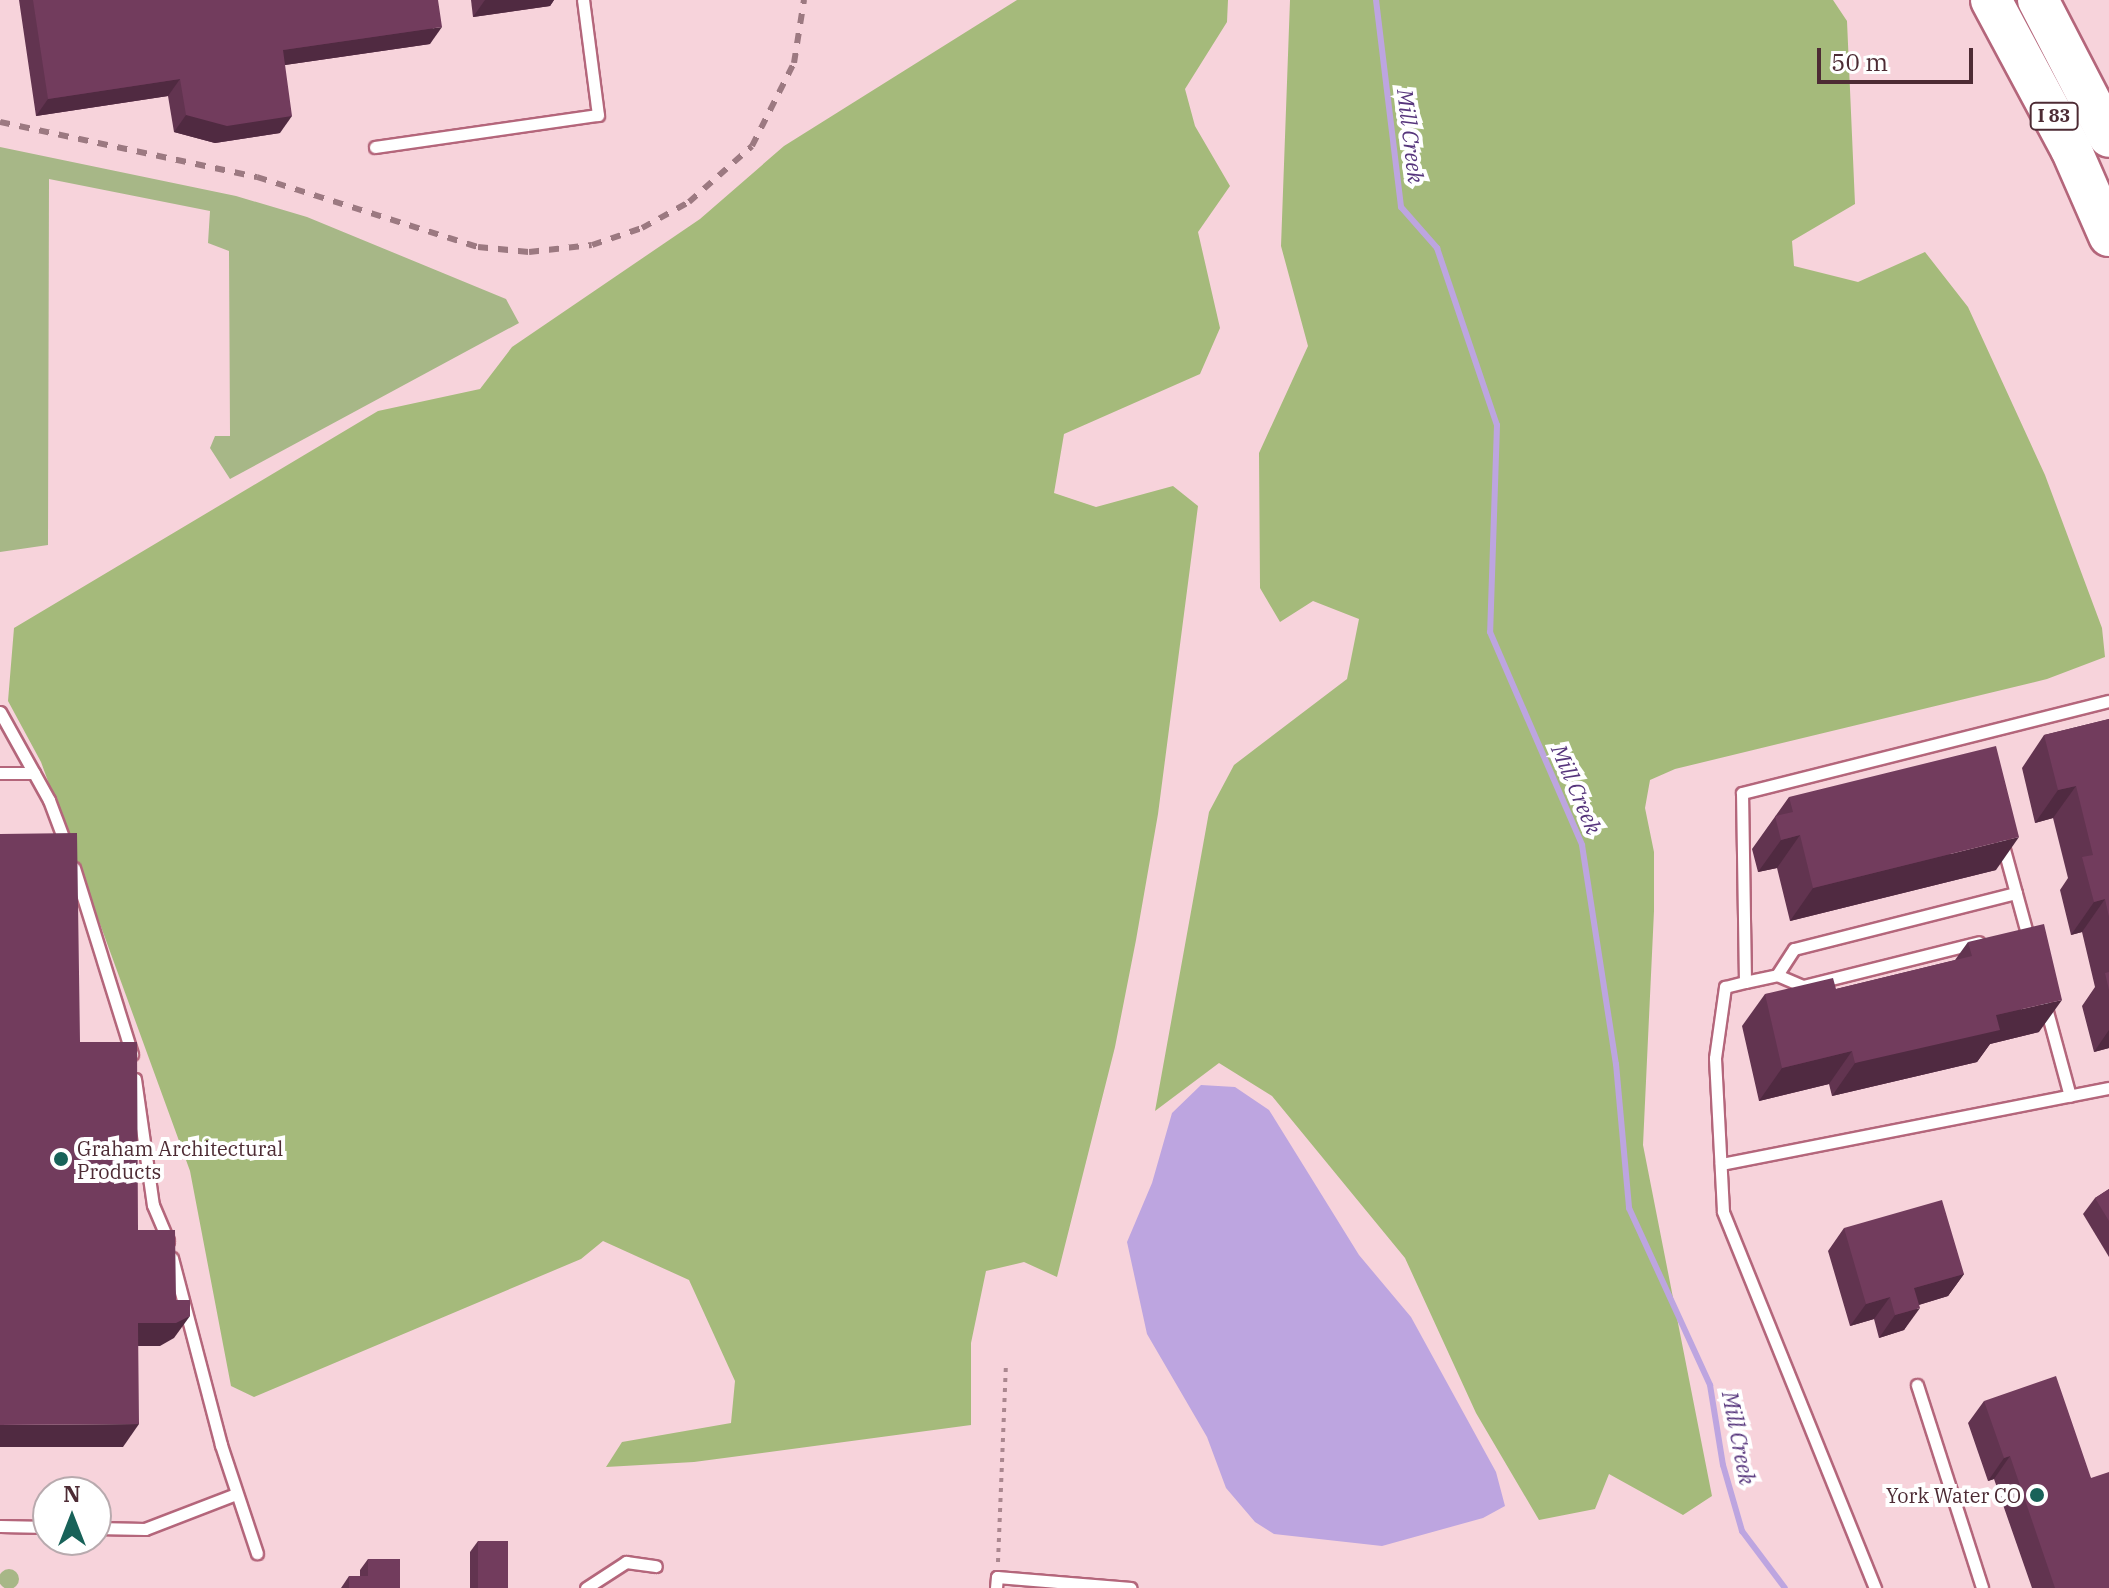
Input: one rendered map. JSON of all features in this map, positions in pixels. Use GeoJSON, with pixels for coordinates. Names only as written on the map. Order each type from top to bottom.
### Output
{"type":"FeatureCollection","features":[{"type":"Feature","properties":{"kind":"highway","name":"I 83"},"geometry":{"type":"LineString","coordinates":[[1991,0],[2071,149],[2109,236]]}},
{"type":"Feature","properties":{"kind":"highway","name":"I 83"},"geometry":{"type":"LineString","coordinates":[[2038,0],[2109,137]]}},
{"type":"Feature","properties":{"kind":"lane"},"geometry":{"type":"LineString","coordinates":[[375,147],[598,115],[583,0]]}},
{"type":"Feature","properties":{"kind":"lane"},"geometry":{"type":"LineString","coordinates":[[1745,982],[1742,793],[2109,701]]}},
{"type":"Feature","properties":{"kind":"lane"},"geometry":{"type":"LineString","coordinates":[[0,712],[34,773],[72,859],[132,1053],[153,1205],[168,1241],[236,1494],[257,1553]]}},
{"type":"Feature","properties":{"kind":"lane"},"geometry":{"type":"LineString","coordinates":[[1974,735],[1978,750]]}},
{"type":"Feature","properties":{"kind":"lane"},"geometry":{"type":"LineString","coordinates":[[0,773],[34,773]]}},
{"type":"Feature","properties":{"kind":"lane"},"geometry":{"type":"LineString","coordinates":[[1997,821],[2034,960]]}},
{"type":"Feature","properties":{"kind":"lane"},"geometry":{"type":"LineString","coordinates":[[1777,975],[1794,949],[2016,893]]}},
{"type":"Feature","properties":{"kind":"lane"},"geometry":{"type":"LineString","coordinates":[[2011,934],[2026,930]]}},
{"type":"Feature","properties":{"kind":"lane"},"geometry":{"type":"LineString","coordinates":[[1875,1588],[1723,1211],[1715,1058],[1725,987],[1777,975],[1803,986],[1996,937]]}},
{"type":"Feature","properties":{"kind":"lane"},"geometry":{"type":"LineString","coordinates":[[2042,990],[2070,1096]]}},
{"type":"Feature","properties":{"kind":"lane"},"geometry":{"type":"LineString","coordinates":[[1721,1164],[2109,1088]]}},
{"type":"Feature","properties":{"kind":"lane"},"geometry":{"type":"LineString","coordinates":[[1917,1385],[1982,1588]]}},
{"type":"Feature","properties":{"kind":"lane"},"geometry":{"type":"LineString","coordinates":[[112,1528],[145,1529],[236,1494]]}},
{"type":"Feature","properties":{"kind":"lane"},"geometry":{"type":"LineString","coordinates":[[0,1526],[32,1527]]}},
{"type":"Feature","properties":{"kind":"lane"},"geometry":{"type":"LineString","coordinates":[[586,1588],[626,1562],[656,1566]]}},
{"type":"Feature","properties":{"kind":"lane"},"geometry":{"type":"LineString","coordinates":[[997,1583],[1131,1588]]}},
{"type":"Feature","properties":{"kind":"path"},"geometry":{"type":"LineString","coordinates":[[997,1583],[1006,1364]]}},
{"type":"Feature","properties":{"kind":"green space"},"geometry":{"type":"Polygon","coordinates":[[[1017,0],[1228,0],[1227,22],[1185,89],[1195,126],[1230,186],[1198,232],[1220,328],[1200,374],[1064,434],[1054,493],[1096,507],[1173,486],[1198,506],[1158,814],[1136,940],[1115,1047],[1057,1277],[1024,1262],[986,1271],[971,1343],[971,1425],[694,1462],[606,1467],[622,1442],[731,1423],[735,1381],[689,1280],[603,1241],[581,1259],[254,1397],[231,1386],[190,1171],[41,762],[8,701],[14,628],[378,411],[480,389],[512,347],[700,219],[784,146],[1017,0]]]}},
{"type":"Feature","properties":{"kind":"green space"},"geometry":{"type":"Polygon","coordinates":[[[1290,0],[1833,0],[1847,21],[1855,204],[1792,241],[1794,266],[1858,282],[1925,252],[1968,307],[2045,475],[2102,628],[2105,657],[2047,679],[1675,769],[1650,780],[1645,808],[1654,852],[1654,911],[1643,1145],[1712,1496],[1683,1515],[1609,1474],[1595,1509],[1539,1520],[1476,1413],[1405,1258],[1272,1096],[1219,1063],[1155,1111],[1209,812],[1234,765],[1347,679],[1359,619],[1313,601],[1280,622],[1260,588],[1259,453],[1308,346],[1281,246],[1290,0]]]}},
{"type":"Feature","properties":{"kind":"green space"},"geometry":{"type":"Polygon","coordinates":[[[0,147],[236,196],[307,217],[506,299],[519,323],[230,479],[210,448],[215,436],[230,436],[229,251],[208,243],[210,211],[49,179],[48,545],[0,552],[0,147]]]}},
{"type":"Feature","properties":{"kind":"green space"},"geometry":{"type":"Polygon","coordinates":[[[9,1569],[16,1572],[19,1579],[16,1586],[9,1589],[2,1586],[-1,1579],[2,1572],[9,1569]]]}},
{"type":"Feature","properties":{"kind":"shaded area"},"geometry":{"type":"Polygon","coordinates":[[[1201,1085],[1235,1087],[1269,1110],[1359,1255],[1411,1317],[1496,1472],[1505,1506],[1483,1518],[1382,1546],[1274,1534],[1255,1522],[1226,1488],[1207,1437],[1147,1334],[1127,1242],[1152,1183],[1172,1113],[1201,1085]]]}},
{"type":"Feature","properties":{"kind":"building"},"geometry":{"type":"Polygon","coordinates":[[[33,0],[438,0],[442,27],[283,50],[292,116],[227,126],[186,115],[180,79],[48,99],[33,0]]]}},
{"type":"Feature","properties":{"kind":"building"},"geometry":{"type":"Polygon","coordinates":[[[2109,719],[2109,917],[2105,899],[2094,902],[2082,857],[2093,855],[2076,786],[2058,790],[2044,735],[2109,719]]]}},
{"type":"Feature","properties":{"kind":"building"},"geometry":{"type":"Polygon","coordinates":[[[1996,746],[2019,837],[1813,888],[1800,835],[1781,840],[1775,816],[1793,812],[1789,797],[1996,746]]]}},
{"type":"Feature","properties":{"kind":"building","name":"Graham Architectural Products"},"geometry":{"type":"Polygon","coordinates":[[[77,833],[80,1042],[137,1042],[138,1230],[175,1230],[176,1300],[190,1300],[190,1316],[176,1323],[138,1323],[139,1424],[0,1425],[0,834],[77,833]]]}},
{"type":"Feature","properties":{"kind":"building"},"geometry":{"type":"Polygon","coordinates":[[[2044,924],[2062,1000],[1996,1015],[2000,1030],[1855,1063],[1852,1051],[1782,1068],[1765,994],[1833,978],[1836,989],[1972,956],[1968,942],[2044,924]]]}},
{"type":"Feature","properties":{"kind":"building"},"geometry":{"type":"Polygon","coordinates":[[[2109,1189],[2109,1221],[2095,1198],[2109,1189]]]}},
{"type":"Feature","properties":{"kind":"building"},"geometry":{"type":"Polygon","coordinates":[[[1942,1200],[1964,1274],[1914,1288],[1920,1308],[1895,1315],[1890,1297],[1866,1304],[1844,1228],[1942,1200]]]}},
{"type":"Feature","properties":{"kind":"building","name":"York Water CO"},"geometry":{"type":"Polygon","coordinates":[[[2056,1376],[2091,1478],[2109,1472],[2109,1588],[2055,1588],[2010,1456],[2004,1458],[1984,1401],[2056,1376]]]}},
{"type":"Feature","properties":{"kind":"building"},"geometry":{"type":"Polygon","coordinates":[[[478,1541],[508,1541],[508,1588],[478,1588],[478,1541]]]}},
{"type":"Feature","properties":{"kind":"building"},"geometry":{"type":"Polygon","coordinates":[[[368,1559],[400,1559],[400,1588],[349,1588],[349,1576],[368,1576],[368,1559]]]}},
{"type":"Feature","properties":{"kind":"waterway","name":"Mill Creek"},"geometry":{"type":"LineString","coordinates":[[1376,0],[1401,207],[1437,248],[1497,425],[1490,632],[1582,845],[1616,1064],[1629,1208],[1710,1385],[1723,1465],[1742,1531],[1785,1588]]}},
{"type":"Feature","properties":{"kind":"railway"},"geometry":{"type":"LineString","coordinates":[[0,122],[257,177],[478,247],[529,252],[592,245],[642,228],[689,202],[752,146],[794,63],[804,0]]}},
{"type":"Feature","properties":{"kind":"place","name":"Graham Architectural Products"},"geometry":{"type":"Point","coordinates":[61,1159]}},
{"type":"Feature","properties":{"kind":"place","name":"York Water CO"},"geometry":{"type":"Point","coordinates":[2037,1495]}}]}
